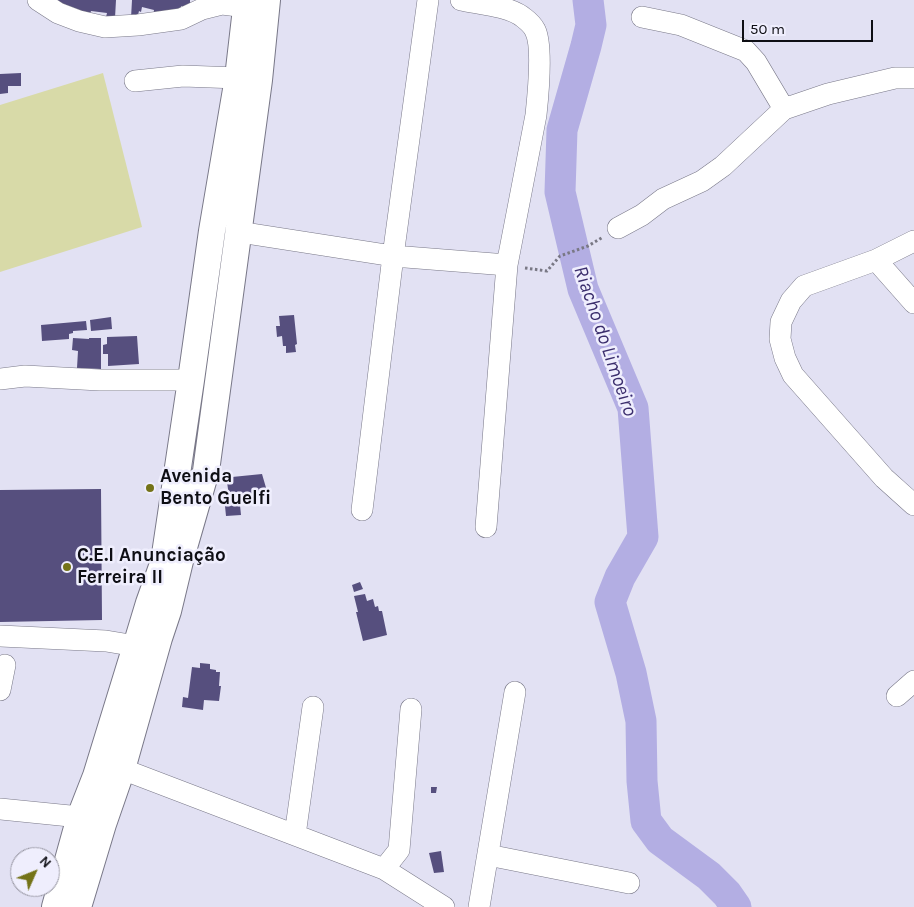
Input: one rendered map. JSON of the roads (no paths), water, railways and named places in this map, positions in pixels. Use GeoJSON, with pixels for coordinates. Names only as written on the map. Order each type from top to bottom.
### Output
{"type":"FeatureCollection","features":[{"type":"Feature","properties":{"kind":"main road"},"geometry":{"type":"LineString","coordinates":[[55,907],[80,816],[96,776],[149,603],[164,562],[212,231],[238,78],[256,6]]}},
{"type":"Feature","properties":{"kind":"main road"},"geometry":{"type":"LineString","coordinates":[[78,907],[122,769],[206,471],[259,80],[256,6]]}},
{"type":"Feature","properties":{"kind":"street"},"geometry":{"type":"LineString","coordinates":[[38,0],[58,12],[80,21],[105,27],[138,25],[181,18],[202,8],[222,4],[256,6]]}},
{"type":"Feature","properties":{"kind":"street"},"geometry":{"type":"LineString","coordinates":[[362,510],[393,256],[428,0]]}},
{"type":"Feature","properties":{"kind":"street"},"geometry":{"type":"LineString","coordinates":[[461,0],[508,10],[524,18],[534,29],[539,44],[536,115],[507,265],[486,527]]}},
{"type":"Feature","properties":{"kind":"street"},"geometry":{"type":"LineString","coordinates":[[642,17],[681,25],[746,51],[756,62],[784,109]]}},
{"type":"Feature","properties":{"kind":"street"},"geometry":{"type":"LineString","coordinates":[[135,81],[183,76],[238,78]]}},
{"type":"Feature","properties":{"kind":"street"},"geometry":{"type":"LineString","coordinates":[[618,228],[642,215],[663,199],[702,180],[723,166],[784,109],[828,94],[895,78],[914,78]]}},
{"type":"Feature","properties":{"kind":"street"},"geometry":{"type":"LineString","coordinates":[[239,232],[393,256],[507,265]]}},
{"type":"Feature","properties":{"kind":"street"},"geometry":{"type":"LineString","coordinates":[[914,241],[876,260],[804,286],[790,301],[781,322],[780,339],[785,358],[793,375],[884,478],[914,505]]}},
{"type":"Feature","properties":{"kind":"street"},"geometry":{"type":"LineString","coordinates":[[876,260],[914,303]]}},
{"type":"Feature","properties":{"kind":"street"},"geometry":{"type":"LineString","coordinates":[[0,379],[25,376],[100,380],[191,380]]}},
{"type":"Feature","properties":{"kind":"street"},"geometry":{"type":"LineString","coordinates":[[0,636],[106,641],[136,646]]}},
{"type":"Feature","properties":{"kind":"street"},"geometry":{"type":"LineString","coordinates":[[0,690],[4,665]]}},
{"type":"Feature","properties":{"kind":"street"},"geometry":{"type":"LineString","coordinates":[[897,696],[914,680]]}},
{"type":"Feature","properties":{"kind":"street"},"geometry":{"type":"LineString","coordinates":[[479,907],[516,692]]}},
{"type":"Feature","properties":{"kind":"street"},"geometry":{"type":"LineString","coordinates":[[295,835],[313,707]]}},
{"type":"Feature","properties":{"kind":"street"},"geometry":{"type":"LineString","coordinates":[[384,869],[399,850],[412,709]]}},
{"type":"Feature","properties":{"kind":"street"},"geometry":{"type":"LineString","coordinates":[[122,769],[384,869],[444,907]]}},
{"type":"Feature","properties":{"kind":"street"},"geometry":{"type":"LineString","coordinates":[[0,808],[80,816]]}},
{"type":"Feature","properties":{"kind":"street"},"geometry":{"type":"LineString","coordinates":[[488,855],[628,883]]}},
{"type":"Feature","properties":{"kind":"waterway","name":"Riacho do Limoeiro"},"geometry":{"type":"LineString","coordinates":[[588,0],[591,25],[562,130],[560,192],[583,289],[633,408],[643,537],[620,577],[610,602],[631,673],[641,721],[642,781],[646,821],[660,840],[709,876],[727,894],[736,907]]}},
{"type":"Feature","properties":{"kind":"place","name":"Avenida Bento Guelfi"},"geometry":{"type":"Point","coordinates":[150,488]}},
{"type":"Feature","properties":{"kind":"place","name":"C.E.I Anunciação Ferreira II"},"geometry":{"type":"Point","coordinates":[67,567]}}]}
